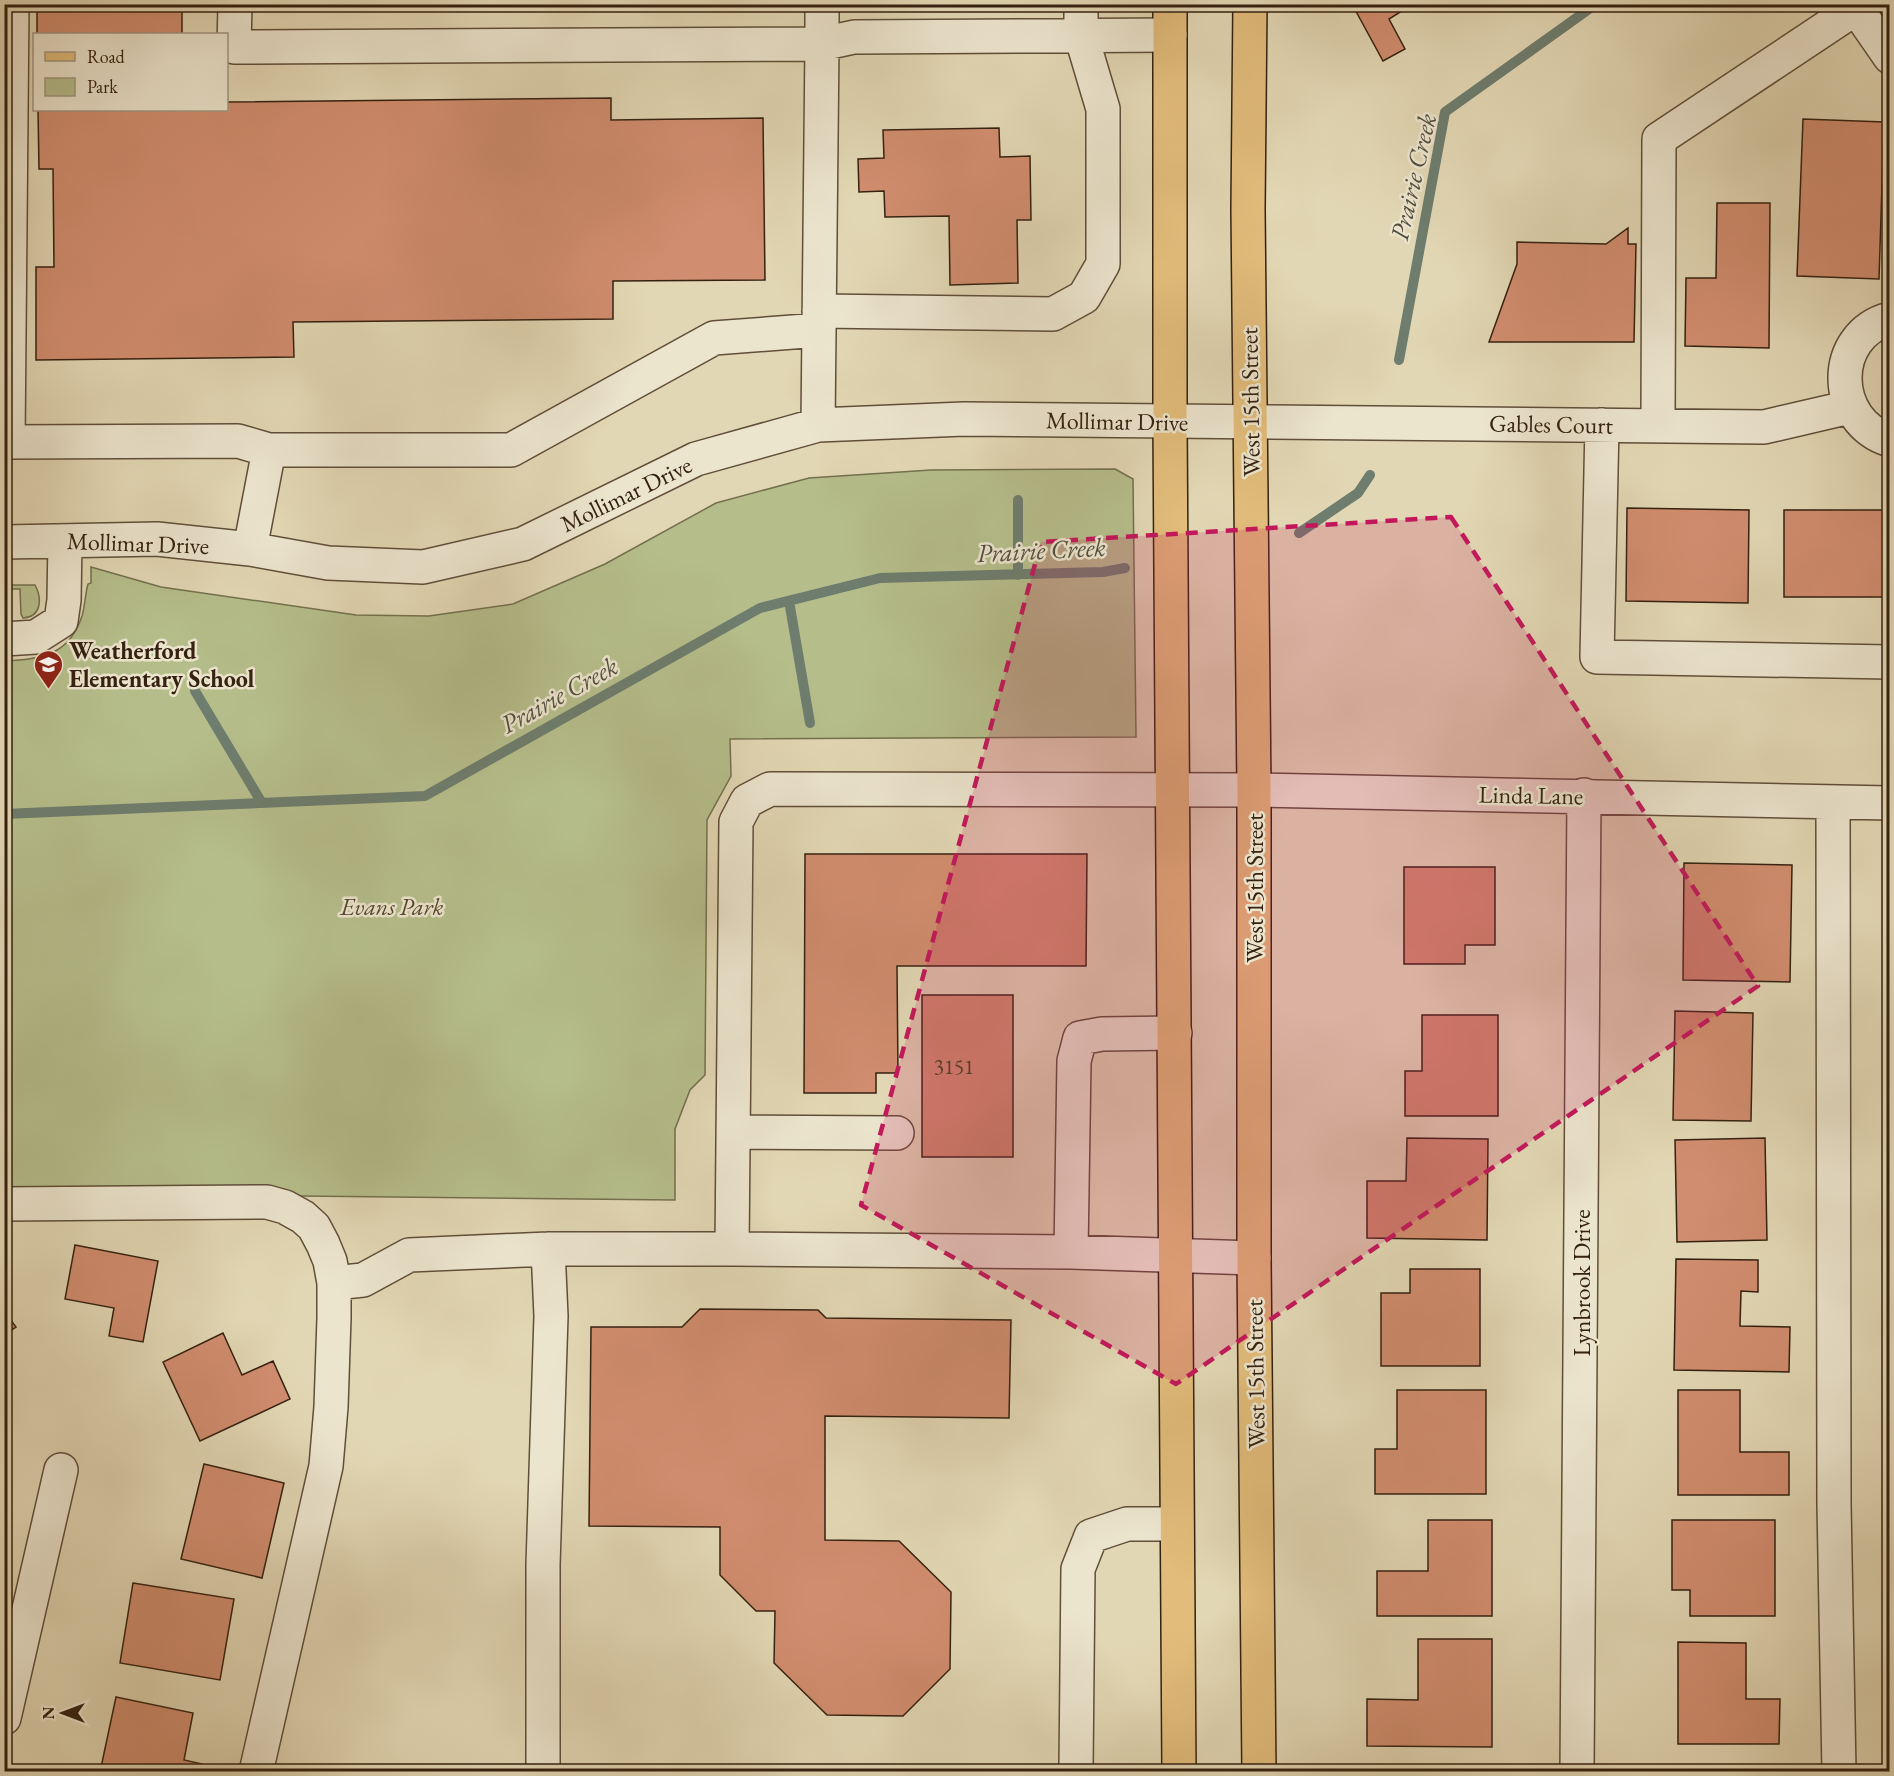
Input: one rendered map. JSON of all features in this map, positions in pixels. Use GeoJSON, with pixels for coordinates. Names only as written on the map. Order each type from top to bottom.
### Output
{"type":"FeatureCollection","features":[{"type":"Feature","properties":{"kind":"main road","name":"West 15th Street"},"geometry":{"type":"LineString","coordinates":[[1250,4],[1248,209],[1254,790],[1254,1258],[1259,1772]]}},
{"type":"Feature","properties":{"kind":"main road"},"geometry":{"type":"LineString","coordinates":[[1170,20],[1170,422],[1179,1772]]}},
{"type":"Feature","properties":{"kind":"street"},"geometry":{"type":"LineString","coordinates":[[12,4],[8,442],[238,441],[269,450],[511,450],[714,338],[819,321],[927,311],[1053,314],[1084,297],[1103,264],[1103,109],[1081,20]]}},
{"type":"Feature","properties":{"kind":"street"},"geometry":{"type":"LineString","coordinates":[[235,4],[234,47],[822,44],[854,37],[1081,20],[1170,20]]}},
{"type":"Feature","properties":{"kind":"street"},"geometry":{"type":"LineString","coordinates":[[818,425],[822,4]]}},
{"type":"Feature","properties":{"kind":"street"},"geometry":{"type":"LineString","coordinates":[[1658,426],[1659,139],[1856,8],[1890,57]]}},
{"type":"Feature","properties":{"kind":"street"},"geometry":{"type":"LineString","coordinates":[[1890,319],[1864,332],[1852,347],[1845,366],[1844,387],[1850,406],[1862,424],[1879,437],[1890,440]]}},
{"type":"Feature","properties":{"kind":"street","name":"Gables Court"},"geometry":{"type":"LineString","coordinates":[[1250,422],[1764,427],[1850,406]]}},
{"type":"Feature","properties":{"kind":"street","name":"Mollimar Drive"},"geometry":{"type":"LineString","coordinates":[[4,542],[157,539],[250,549],[328,563],[423,567],[523,544],[696,459],[818,425],[964,419],[1250,422]]}},
{"type":"Feature","properties":{"kind":"street"},"geometry":{"type":"LineString","coordinates":[[1602,425],[1597,657],[1890,662]]}},
{"type":"Feature","properties":{"kind":"street"},"geometry":{"type":"LineString","coordinates":[[250,549],[269,450]]}},
{"type":"Feature","properties":{"kind":"street"},"geometry":{"type":"LineString","coordinates":[[4,639],[36,637],[60,621],[64,600],[65,541]]}},
{"type":"Feature","properties":{"kind":"street","name":"Linda Lane"},"geometry":{"type":"LineString","coordinates":[[732,1248],[736,822],[747,801],[770,789],[1254,790],[1890,803]]}},
{"type":"Feature","properties":{"kind":"street","name":"Lynbrook Drive"},"geometry":{"type":"LineString","coordinates":[[1577,1772],[1584,795]]}},
{"type":"Feature","properties":{"kind":"street"},"geometry":{"type":"LineString","coordinates":[[1833,802],[1834,1504],[1839,1772]]}},
{"type":"Feature","properties":{"kind":"street"},"geometry":{"type":"LineString","coordinates":[[1071,1252],[1074,1061],[1080,1038],[1102,1034],[1175,1033]]}},
{"type":"Feature","properties":{"kind":"street"},"geometry":{"type":"LineString","coordinates":[[734,1132],[897,1133]]}},
{"type":"Feature","properties":{"kind":"street"},"geometry":{"type":"LineString","coordinates":[[4,1204],[267,1202],[285,1207],[303,1217],[314,1227],[330,1261],[334,1283],[331,1407],[326,1466],[256,1772]]}},
{"type":"Feature","properties":{"kind":"street"},"geometry":{"type":"LineString","coordinates":[[334,1283],[363,1280],[409,1255],[548,1249],[732,1248],[1071,1252],[1254,1258]]}},
{"type":"Feature","properties":{"kind":"street"},"geometry":{"type":"LineString","coordinates":[[543,1772],[543,1565],[551,1316],[548,1249]]}},
{"type":"Feature","properties":{"kind":"street"},"geometry":{"type":"LineString","coordinates":[[4,1718],[60,1470]]}},
{"type":"Feature","properties":{"kind":"street"},"geometry":{"type":"LineString","coordinates":[[1074,1772],[1076,1768],[1078,1569],[1091,1536],[1127,1524],[1176,1524]]}},
{"type":"Feature","properties":{"kind":"highlighted area"},"geometry":{"type":"Polygon","coordinates":[[[1451,517],[1758,986],[1176,1384],[861,1205],[1041,542],[1451,517]]]}},
{"type":"Feature","properties":{"kind":"green space","name":"Evans Park"},"geometry":{"type":"Polygon","coordinates":[[[1115,469],[1133,479],[1136,737],[730,739],[731,776],[707,820],[705,1075],[690,1090],[675,1129],[675,1200],[5,1193],[4,661],[30,659],[52,653],[70,640],[82,616],[88,584],[91,583],[91,567],[161,587],[356,615],[429,616],[513,604],[605,564],[716,503],[809,478],[931,470],[1115,469]]]}},
{"type":"Feature","properties":{"kind":"green space"},"geometry":{"type":"Polygon","coordinates":[[[4,585],[35,585],[39,596],[37,611],[23,618],[20,589],[5,589],[4,585]]]}},
{"type":"Feature","properties":{"kind":"building"},"geometry":{"type":"Polygon","coordinates":[[[37,4],[182,4],[182,33],[37,33],[37,4]]]}},
{"type":"Feature","properties":{"kind":"building"},"geometry":{"type":"Polygon","coordinates":[[[1352,4],[1413,4],[1389,19],[1405,49],[1383,61],[1352,4]]]}},
{"type":"Feature","properties":{"kind":"building"},"geometry":{"type":"Polygon","coordinates":[[[611,98],[611,120],[763,118],[765,280],[613,281],[613,319],[293,322],[294,357],[36,360],[36,267],[54,267],[53,169],[39,169],[38,111],[228,111],[228,102],[611,98]]]}},
{"type":"Feature","properties":{"kind":"building"},"geometry":{"type":"Polygon","coordinates":[[[1803,119],[1884,122],[1879,279],[1797,276],[1803,119]]]}},
{"type":"Feature","properties":{"kind":"building"},"geometry":{"type":"Polygon","coordinates":[[[999,128],[1000,157],[1030,156],[1031,220],[1017,220],[1018,283],[950,285],[949,216],[885,217],[884,191],[859,192],[858,159],[884,158],[883,130],[999,128]]]}},
{"type":"Feature","properties":{"kind":"building"},"geometry":{"type":"Polygon","coordinates":[[[1717,203],[1770,203],[1769,348],[1685,346],[1686,278],[1716,278],[1717,203]]]}},
{"type":"Feature","properties":{"kind":"building"},"geometry":{"type":"Polygon","coordinates":[[[1628,228],[1628,244],[1636,244],[1634,342],[1489,342],[1517,264],[1517,242],[1606,244],[1628,228]]]}},
{"type":"Feature","properties":{"kind":"building"},"geometry":{"type":"Polygon","coordinates":[[[1627,508],[1749,510],[1748,603],[1626,601],[1627,508]]]}},
{"type":"Feature","properties":{"kind":"building"},"geometry":{"type":"Polygon","coordinates":[[[1784,510],[1890,510],[1890,597],[1784,597],[1784,510]]]}},
{"type":"Feature","properties":{"kind":"building"},"geometry":{"type":"Polygon","coordinates":[[[805,854],[1087,854],[1086,966],[897,966],[898,1073],[876,1073],[876,1093],[804,1093],[805,854]]]}},
{"type":"Feature","properties":{"kind":"building"},"geometry":{"type":"Polygon","coordinates":[[[1684,863],[1792,865],[1790,982],[1683,980],[1684,863]]]}},
{"type":"Feature","properties":{"kind":"building"},"geometry":{"type":"Polygon","coordinates":[[[1404,867],[1495,867],[1495,945],[1465,945],[1465,964],[1404,964],[1404,867]]]}},
{"type":"Feature","properties":{"kind":"building"},"geometry":{"type":"Polygon","coordinates":[[[922,995],[1013,995],[1013,1157],[922,1157],[922,995]]]}},
{"type":"Feature","properties":{"kind":"building"},"geometry":{"type":"Polygon","coordinates":[[[1675,1011],[1753,1013],[1751,1121],[1673,1120],[1675,1011]]]}},
{"type":"Feature","properties":{"kind":"building"},"geometry":{"type":"Polygon","coordinates":[[[1422,1015],[1498,1015],[1498,1116],[1405,1116],[1405,1071],[1422,1071],[1422,1015]]]}},
{"type":"Feature","properties":{"kind":"building"},"geometry":{"type":"Polygon","coordinates":[[[1407,1138],[1488,1139],[1487,1240],[1367,1238],[1367,1181],[1406,1181],[1407,1138]]]}},
{"type":"Feature","properties":{"kind":"building"},"geometry":{"type":"Polygon","coordinates":[[[1765,1138],[1767,1240],[1677,1242],[1675,1140],[1765,1138]]]}},
{"type":"Feature","properties":{"kind":"building"},"geometry":{"type":"Polygon","coordinates":[[[75,1245],[158,1261],[143,1342],[109,1336],[114,1308],[65,1299],[75,1245]]]}},
{"type":"Feature","properties":{"kind":"building"},"geometry":{"type":"Polygon","coordinates":[[[1676,1259],[1758,1260],[1758,1292],[1741,1291],[1740,1326],[1790,1327],[1789,1372],[1674,1370],[1676,1259]]]}},
{"type":"Feature","properties":{"kind":"building"},"geometry":{"type":"Polygon","coordinates":[[[1410,1269],[1480,1269],[1480,1366],[1381,1366],[1381,1293],[1410,1293],[1410,1269]]]}},
{"type":"Feature","properties":{"kind":"building"},"geometry":{"type":"Polygon","coordinates":[[[700,1309],[818,1310],[826,1318],[1011,1320],[1009,1418],[825,1416],[825,1540],[899,1541],[951,1592],[950,1669],[903,1716],[827,1715],[774,1663],[775,1611],[756,1611],[720,1575],[720,1527],[589,1526],[591,1327],[682,1327],[700,1309]]]}},
{"type":"Feature","properties":{"kind":"building"},"geometry":{"type":"Polygon","coordinates":[[[4,1311],[16,1327],[4,1335],[4,1311]]]}},
{"type":"Feature","properties":{"kind":"building"},"geometry":{"type":"Polygon","coordinates":[[[223,1333],[242,1375],[273,1361],[290,1399],[200,1441],[163,1362],[223,1333]]]}},
{"type":"Feature","properties":{"kind":"building"},"geometry":{"type":"Polygon","coordinates":[[[1886,1349],[1890,1349],[1890,1401],[1886,1401],[1886,1349]]]}},
{"type":"Feature","properties":{"kind":"building"},"geometry":{"type":"Polygon","coordinates":[[[1397,1390],[1486,1390],[1486,1494],[1375,1494],[1375,1449],[1397,1449],[1397,1390]]]}},
{"type":"Feature","properties":{"kind":"building"},"geometry":{"type":"Polygon","coordinates":[[[1678,1390],[1740,1390],[1740,1452],[1789,1452],[1789,1495],[1678,1495],[1678,1390]]]}},
{"type":"Feature","properties":{"kind":"building"},"geometry":{"type":"Polygon","coordinates":[[[204,1464],[284,1483],[262,1578],[181,1559],[204,1464]]]}},
{"type":"Feature","properties":{"kind":"building"},"geometry":{"type":"Polygon","coordinates":[[[1428,1520],[1492,1520],[1492,1616],[1377,1616],[1377,1571],[1428,1571],[1428,1520]]]}},
{"type":"Feature","properties":{"kind":"building"},"geometry":{"type":"Polygon","coordinates":[[[1672,1520],[1775,1520],[1775,1616],[1690,1616],[1690,1590],[1672,1590],[1672,1520]]]}},
{"type":"Feature","properties":{"kind":"building"},"geometry":{"type":"Polygon","coordinates":[[[133,1583],[234,1599],[220,1680],[120,1663],[133,1583]]]}},
{"type":"Feature","properties":{"kind":"building"},"geometry":{"type":"Polygon","coordinates":[[[1418,1639],[1492,1639],[1492,1747],[1367,1746],[1367,1699],[1418,1700],[1418,1639]]]}},
{"type":"Feature","properties":{"kind":"building"},"geometry":{"type":"Polygon","coordinates":[[[1678,1642],[1746,1643],[1746,1699],[1780,1699],[1779,1744],[1678,1744],[1678,1642]]]}},
{"type":"Feature","properties":{"kind":"building"},"geometry":{"type":"Polygon","coordinates":[[[116,1697],[193,1713],[184,1760],[202,1764],[200,1772],[100,1772],[116,1697]]]}},
{"type":"Feature","properties":{"kind":"building"},"geometry":{"type":"Polygon","coordinates":[[[1487,1765],[1487,1772],[1378,1772],[1378,1766],[1487,1765]]]}},
{"type":"Feature","properties":{"kind":"building"},"geometry":{"type":"Polygon","coordinates":[[[1672,1770],[1756,1770],[1756,1772],[1672,1772],[1672,1770]]]}},
{"type":"Feature","properties":{"kind":"waterway","name":"Prairie Creek"},"geometry":{"type":"LineString","coordinates":[[1399,360],[1445,112],[1596,4]]}},
{"type":"Feature","properties":{"kind":"waterway","name":"Prairie Creek"},"geometry":{"type":"LineString","coordinates":[[1299,533],[1358,493],[1370,475]]}},
{"type":"Feature","properties":{"kind":"waterway"},"geometry":{"type":"LineString","coordinates":[[1018,500],[1018,575]]}},
{"type":"Feature","properties":{"kind":"waterway","name":"Prairie Creek"},"geometry":{"type":"LineString","coordinates":[[4,814],[425,796],[760,608],[880,578],[1103,572],[1125,568]]}},
{"type":"Feature","properties":{"kind":"waterway"},"geometry":{"type":"LineString","coordinates":[[789,601],[810,723]]}},
{"type":"Feature","properties":{"kind":"waterway"},"geometry":{"type":"LineString","coordinates":[[195,691],[262,803]]}},
{"type":"Feature","properties":{"kind":"place","name":"Weatherford Elementary School"},"geometry":{"type":"Point","coordinates":[48,690]}}]}
